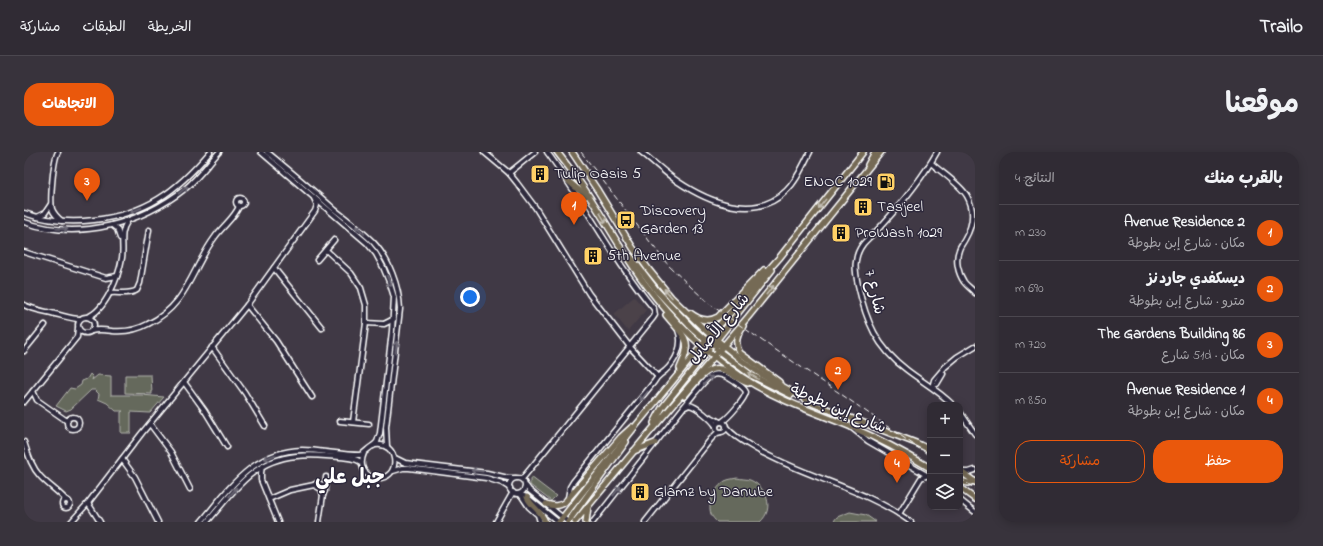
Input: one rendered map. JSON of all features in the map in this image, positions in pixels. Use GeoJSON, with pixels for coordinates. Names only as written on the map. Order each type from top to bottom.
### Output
{"type":"FeatureCollection","features":[{"type":"Feature","properties":{"kind":"main road"},"geometry":{"type":"LineString","coordinates":[[557,152],[596,206],[620,252],[643,286],[685,338],[687,346],[686,354],[676,377]]}},
{"type":"Feature","properties":{"kind":"main road"},"geometry":{"type":"LineString","coordinates":[[572,152],[641,259],[662,287],[680,307],[710,335],[716,357]]}},
{"type":"Feature","properties":{"kind":"main road","name":"شارع الأصايل"},"geometry":{"type":"LineString","coordinates":[[561,521],[636,425],[710,335],[780,257],[863,152]]}},
{"type":"Feature","properties":{"kind":"main road"},"geometry":{"type":"LineString","coordinates":[[864,174],[875,152]]}},
{"type":"Feature","properties":{"kind":"main road","name":"شارع الأصايل"},"geometry":{"type":"LineString","coordinates":[[575,522],[649,432],[716,357],[724,342],[748,317],[881,152]]}},
{"type":"Feature","properties":{"kind":"main road"},"geometry":{"type":"LineString","coordinates":[[568,180],[596,206]]}},
{"type":"Feature","properties":{"kind":"main road"},"geometry":{"type":"LineString","coordinates":[[611,233],[657,291],[706,341],[739,367],[759,379],[783,392],[814,404]]}},
{"type":"Feature","properties":{"kind":"main road"},"geometry":{"type":"LineString","coordinates":[[611,233],[656,299],[679,325],[705,352],[712,346]]}},
{"type":"Feature","properties":{"kind":"main road"},"geometry":{"type":"LineString","coordinates":[[680,307],[701,320],[715,319],[769,264],[786,249]]}},
{"type":"Feature","properties":{"kind":"main road"},"geometry":{"type":"LineString","coordinates":[[649,432],[662,408],[771,272],[780,257]]}},
{"type":"Feature","properties":{"kind":"main road"},"geometry":{"type":"LineString","coordinates":[[748,317],[737,336],[737,344],[740,353],[752,363],[773,376],[787,389]]}},
{"type":"Feature","properties":{"kind":"main road"},"geometry":{"type":"LineString","coordinates":[[701,336],[705,336],[706,331]]}},
{"type":"Feature","properties":{"kind":"main road","name":"شارع إبن بطوطة"},"geometry":{"type":"LineString","coordinates":[[712,346],[718,339],[720,342],[724,342],[756,370],[814,404],[909,440],[927,449]]}},
{"type":"Feature","properties":{"kind":"main road"},"geometry":{"type":"LineString","coordinates":[[700,348],[724,342]]}},
{"type":"Feature","properties":{"kind":"main road","name":"شارع إبن بطوطة"},"geometry":{"type":"LineString","coordinates":[[716,357],[754,385],[790,403],[850,427],[910,456],[927,466]]}},
{"type":"Feature","properties":{"kind":"main road"},"geometry":{"type":"LineString","coordinates":[[667,411],[677,404],[703,374],[710,370],[722,369],[739,380],[754,385]]}},
{"type":"Feature","properties":{"kind":"main road"},"geometry":{"type":"LineString","coordinates":[[546,504],[560,505],[567,500],[621,437],[636,425]]}},
{"type":"Feature","properties":{"kind":"main road"},"geometry":{"type":"LineString","coordinates":[[568,522],[624,446],[636,425]]}},
{"type":"Feature","properties":{"kind":"main road"},"geometry":{"type":"LineString","coordinates":[[634,451],[655,443]]}},
{"type":"Feature","properties":{"kind":"main road"},"geometry":{"type":"LineString","coordinates":[[910,456],[927,462]]}},
{"type":"Feature","properties":{"kind":"main road"},"geometry":{"type":"LineString","coordinates":[[963,473],[975,481]]}},
{"type":"Feature","properties":{"kind":"main road"},"geometry":{"type":"LineString","coordinates":[[963,482],[975,481]]}},
{"type":"Feature","properties":{"kind":"main road"},"geometry":{"type":"LineString","coordinates":[[963,490],[975,499]]}},
{"type":"Feature","properties":{"kind":"main road"},"geometry":{"type":"LineString","coordinates":[[522,495],[543,516],[545,522]]}},
{"type":"Feature","properties":{"kind":"main road"},"geometry":{"type":"LineString","coordinates":[[586,522],[588,505]]}},
{"type":"Feature","properties":{"kind":"street"},"geometry":{"type":"LineString","coordinates":[[58,152],[54,162],[51,204],[56,216],[63,222]]}},
{"type":"Feature","properties":{"kind":"street"},"geometry":{"type":"LineString","coordinates":[[24,213],[63,222],[113,218],[135,211],[165,195],[190,174],[210,152]]}},
{"type":"Feature","properties":{"kind":"street"},"geometry":{"type":"LineString","coordinates":[[24,222],[59,229],[90,229],[127,221],[151,211],[174,198],[196,178],[219,152]]}},
{"type":"Feature","properties":{"kind":"street"},"geometry":{"type":"LineString","coordinates":[[260,152],[367,243],[379,260],[392,290],[394,319],[380,433],[377,442],[366,450],[361,462],[366,474],[372,477],[382,478],[390,474],[392,471],[395,464],[395,458],[387,447],[378,445],[373,446]]}},
{"type":"Feature","properties":{"kind":"street"},"geometry":{"type":"LineString","coordinates":[[267,152],[373,242],[384,257],[394,279],[399,296],[400,309],[386,428],[387,447]]}},
{"type":"Feature","properties":{"kind":"street"},"geometry":{"type":"LineString","coordinates":[[484,152],[513,178],[535,208],[589,294],[630,347],[657,376]]}},
{"type":"Feature","properties":{"kind":"street"},"geometry":{"type":"LineString","coordinates":[[509,173],[516,169],[535,152]]}},
{"type":"Feature","properties":{"kind":"street"},"geometry":{"type":"LineString","coordinates":[[522,479],[630,347],[653,318],[655,312],[622,268],[568,180],[547,152]]}},
{"type":"Feature","properties":{"kind":"street"},"geometry":{"type":"LineString","coordinates":[[641,152],[687,187],[729,206],[743,208],[763,205],[781,196],[791,186],[810,152]]}},
{"type":"Feature","properties":{"kind":"street","name":"شارع 7"},"geometry":{"type":"LineString","coordinates":[[937,152],[931,163],[898,208],[863,244],[855,263],[864,312],[874,334],[893,358],[908,371],[933,386],[950,402]]}},
{"type":"Feature","properties":{"kind":"street"},"geometry":{"type":"LineString","coordinates":[[931,163],[960,188],[968,196],[970,201],[973,213],[971,227],[959,249],[958,262],[964,282],[975,293]]}},
{"type":"Feature","properties":{"kind":"street"},"geometry":{"type":"LineString","coordinates":[[513,178],[516,169]]}},
{"type":"Feature","properties":{"kind":"street"},"geometry":{"type":"LineString","coordinates":[[71,522],[246,305],[274,268],[315,211],[317,205],[314,198]]}},
{"type":"Feature","properties":{"kind":"street"},"geometry":{"type":"LineString","coordinates":[[37,217],[45,213],[51,204]]}},
{"type":"Feature","properties":{"kind":"street"},"geometry":{"type":"LineString","coordinates":[[26,399],[76,337],[84,333],[101,329],[119,331],[136,329],[148,325],[173,307],[187,288],[208,247],[223,226],[238,211],[239,206]]}},
{"type":"Feature","properties":{"kind":"street"},"geometry":{"type":"LineString","coordinates":[[315,211],[321,209],[328,210]]}},
{"type":"Feature","properties":{"kind":"street"},"geometry":{"type":"LineString","coordinates":[[90,229],[88,226],[90,222],[104,219]]}},
{"type":"Feature","properties":{"kind":"street"},"geometry":{"type":"LineString","coordinates":[[91,332],[94,328],[96,313],[110,293],[117,276],[122,258],[123,230],[127,221]]}},
{"type":"Feature","properties":{"kind":"street"},"geometry":{"type":"LineString","coordinates":[[112,225],[117,229],[120,235],[120,262]]}},
{"type":"Feature","properties":{"kind":"street"},"geometry":{"type":"LineString","coordinates":[[110,293],[133,293],[138,288],[149,230]]}},
{"type":"Feature","properties":{"kind":"street"},"geometry":{"type":"LineString","coordinates":[[317,260],[334,240]]}},
{"type":"Feature","properties":{"kind":"street"},"geometry":{"type":"LineString","coordinates":[[326,250],[345,266],[356,280],[366,305],[366,323],[353,422]]}},
{"type":"Feature","properties":{"kind":"street"},"geometry":{"type":"LineString","coordinates":[[24,252],[106,278],[121,292]]}},
{"type":"Feature","properties":{"kind":"street"},"geometry":{"type":"LineString","coordinates":[[274,268],[322,328]]}},
{"type":"Feature","properties":{"kind":"street"},"geometry":{"type":"LineString","coordinates":[[106,278],[117,276]]}},
{"type":"Feature","properties":{"kind":"street"},"geometry":{"type":"LineString","coordinates":[[24,305],[71,319],[80,319],[96,313]]}},
{"type":"Feature","properties":{"kind":"street"},"geometry":{"type":"LineString","coordinates":[[246,305],[276,341],[312,397]]}},
{"type":"Feature","properties":{"kind":"street"},"geometry":{"type":"LineString","coordinates":[[87,317],[91,318],[101,329]]}},
{"type":"Feature","properties":{"kind":"street"},"geometry":{"type":"LineString","coordinates":[[71,319],[84,333]]}},
{"type":"Feature","properties":{"kind":"street"},"geometry":{"type":"LineString","coordinates":[[76,337],[80,319]]}},
{"type":"Feature","properties":{"kind":"street"},"geometry":{"type":"LineString","coordinates":[[384,324],[394,319]]}},
{"type":"Feature","properties":{"kind":"street"},"geometry":{"type":"LineString","coordinates":[[366,323],[384,324],[389,326],[392,331]]}},
{"type":"Feature","properties":{"kind":"street"},"geometry":{"type":"LineString","coordinates":[[24,351],[45,325]]}},
{"type":"Feature","properties":{"kind":"street"},"geometry":{"type":"LineString","coordinates":[[567,500],[573,482],[654,382],[657,376],[664,372],[668,367],[679,348],[680,339],[677,328]]}},
{"type":"Feature","properties":{"kind":"street"},"geometry":{"type":"LineString","coordinates":[[933,386],[934,382],[938,380],[948,365],[957,357],[975,346]]}},
{"type":"Feature","properties":{"kind":"street"},"geometry":{"type":"LineString","coordinates":[[212,347],[238,383],[265,426]]}},
{"type":"Feature","properties":{"kind":"street"},"geometry":{"type":"LineString","coordinates":[[593,522],[694,394],[709,378],[717,374],[726,375],[745,389],[745,397],[727,418],[716,427],[716,431],[711,439],[645,522]]}},
{"type":"Feature","properties":{"kind":"street"},"geometry":{"type":"LineString","coordinates":[[922,380],[938,380]]}},
{"type":"Feature","properties":{"kind":"street"},"geometry":{"type":"LineString","coordinates":[[938,380],[940,390],[943,395]]}},
{"type":"Feature","properties":{"kind":"street"},"geometry":{"type":"LineString","coordinates":[[184,382],[205,411],[227,447]]}},
{"type":"Feature","properties":{"kind":"street"},"geometry":{"type":"LineString","coordinates":[[33,391],[37,400]]}},
{"type":"Feature","properties":{"kind":"street"},"geometry":{"type":"LineString","coordinates":[[694,394],[693,399],[695,405],[713,419],[726,424],[724,430],[717,433],[711,439]]}},
{"type":"Feature","properties":{"kind":"street"},"geometry":{"type":"LineString","coordinates":[[26,399],[37,400],[67,421]]}},
{"type":"Feature","properties":{"kind":"street"},"geometry":{"type":"LineString","coordinates":[[675,417],[679,415],[687,405],[691,405],[713,421],[716,427],[736,436],[760,451],[812,476],[862,494],[911,522]]}},
{"type":"Feature","properties":{"kind":"street"},"geometry":{"type":"LineString","coordinates":[[963,416],[975,434]]}},
{"type":"Feature","properties":{"kind":"street"},"geometry":{"type":"LineString","coordinates":[[340,421],[369,424]]}},
{"type":"Feature","properties":{"kind":"street"},"geometry":{"type":"LineString","coordinates":[[150,424],[171,452],[190,489]]}},
{"type":"Feature","properties":{"kind":"street"},"geometry":{"type":"LineString","coordinates":[[850,427],[868,441],[927,475]]}},
{"type":"Feature","properties":{"kind":"street"},"geometry":{"type":"LineString","coordinates":[[24,442],[30,460],[36,471],[44,481],[66,500]]}},
{"type":"Feature","properties":{"kind":"street"},"geometry":{"type":"LineString","coordinates":[[201,522],[234,483],[258,462],[282,453],[300,450],[353,454],[364,453]]}},
{"type":"Feature","properties":{"kind":"street"},"geometry":{"type":"LineString","coordinates":[[207,522],[239,484],[262,466],[288,457],[302,455],[355,460],[361,462]]}},
{"type":"Feature","properties":{"kind":"street"},"geometry":{"type":"LineString","coordinates":[[395,458],[404,462],[522,479]]}},
{"type":"Feature","properties":{"kind":"street"},"geometry":{"type":"LineString","coordinates":[[122,459],[135,477],[158,522]]}},
{"type":"Feature","properties":{"kind":"street"},"geometry":{"type":"LineString","coordinates":[[262,466],[261,480],[278,522]]}},
{"type":"Feature","properties":{"kind":"street"},"geometry":{"type":"LineString","coordinates":[[392,471],[409,468],[479,477],[502,483],[513,492],[522,495],[561,521],[568,522]]}},
{"type":"Feature","properties":{"kind":"street"},"geometry":{"type":"LineString","coordinates":[[899,514],[921,478],[920,470]]}},
{"type":"Feature","properties":{"kind":"street"},"geometry":{"type":"LineString","coordinates":[[963,472],[975,470]]}},
{"type":"Feature","properties":{"kind":"street"},"geometry":{"type":"LineString","coordinates":[[250,474],[261,480]]}},
{"type":"Feature","properties":{"kind":"street"},"geometry":{"type":"LineString","coordinates":[[921,478],[927,476]]}},
{"type":"Feature","properties":{"kind":"street"},"geometry":{"type":"LineString","coordinates":[[318,522],[325,491],[326,477]]}},
{"type":"Feature","properties":{"kind":"street"},"geometry":{"type":"LineString","coordinates":[[510,488],[510,483],[515,478]]}},
{"type":"Feature","properties":{"kind":"street"},"geometry":{"type":"LineString","coordinates":[[522,479],[529,490],[546,504],[561,521]]}},
{"type":"Feature","properties":{"kind":"street"},"geometry":{"type":"LineString","coordinates":[[269,499],[290,490],[319,483],[325,488]]}},
{"type":"Feature","properties":{"kind":"street"},"geometry":{"type":"LineString","coordinates":[[314,485],[321,490],[323,495]]}},
{"type":"Feature","properties":{"kind":"street"},"geometry":{"type":"LineString","coordinates":[[522,495],[526,486]]}},
{"type":"Feature","properties":{"kind":"street"},"geometry":{"type":"LineString","coordinates":[[496,522],[513,492]]}},
{"type":"Feature","properties":{"kind":"street"},"geometry":{"type":"LineString","coordinates":[[522,495],[529,507],[538,515],[540,522]]}},
{"type":"Feature","properties":{"kind":"street"},"geometry":{"type":"LineString","coordinates":[[88,502],[100,522]]}},
{"type":"Feature","properties":{"kind":"street"},"geometry":{"type":"LineString","coordinates":[[963,502],[975,512]]}},
{"type":"Feature","properties":{"kind":"shaded area"},"geometry":{"type":"Polygon","coordinates":[[[634,297],[646,310],[628,331],[614,314],[634,297]]]}},
{"type":"Feature","properties":{"kind":"green space"},"geometry":{"type":"Polygon","coordinates":[[[90,374],[93,377],[92,380],[98,375],[111,376],[111,395],[164,397],[150,413],[131,412],[131,433],[121,433],[121,412],[123,411],[116,411],[107,403],[98,399],[99,394],[95,390],[91,390],[71,409],[66,411],[56,406],[70,388],[75,389],[81,385],[82,381],[87,379],[90,374]]]}},
{"type":"Feature","properties":{"kind":"green space"},"geometry":{"type":"Polygon","coordinates":[[[125,375],[151,375],[152,394],[125,393],[125,375]]]}},
{"type":"Feature","properties":{"kind":"green space"},"geometry":{"type":"Polygon","coordinates":[[[531,477],[556,496],[551,501],[530,485],[531,477]]]}},
{"type":"Feature","properties":{"kind":"green space"},"geometry":{"type":"Polygon","coordinates":[[[737,478],[750,480],[756,483],[765,493],[768,505],[767,511],[765,517],[760,522],[717,522],[711,515],[710,505],[715,491],[725,481],[737,478]]]}},
{"type":"Feature","properties":{"kind":"green space"},"geometry":{"type":"Polygon","coordinates":[[[850,512],[866,515],[876,522],[833,522],[837,517],[850,512]]]}},
{"type":"Feature","properties":{"kind":"railway"},"geometry":{"type":"LineString","coordinates":[[581,152],[668,265],[711,305],[927,454]]}},
{"type":"Feature","properties":{"kind":"railway"},"geometry":{"type":"LineString","coordinates":[[963,480],[975,489]]}},
{"type":"Feature","properties":{"kind":"place","name":"Tulip Oasis 5"},"geometry":{"type":"Point","coordinates":[540,174]}},
{"type":"Feature","properties":{"kind":"place","name":"ENOC 1029"},"geometry":{"type":"Point","coordinates":[886,182]}},
{"type":"Feature","properties":{"kind":"place","name":"The Gardens Building 86"},"geometry":{"type":"Point","coordinates":[87,201]}},
{"type":"Feature","properties":{"kind":"place","name":"Tasjeel"},"geometry":{"type":"Point","coordinates":[863,207]}},
{"type":"Feature","properties":{"kind":"place","name":"Discovery Garden 13"},"geometry":{"type":"Point","coordinates":[626,220]}},
{"type":"Feature","properties":{"kind":"place","name":"Avenue Residence 2"},"geometry":{"type":"Point","coordinates":[574,225]}},
{"type":"Feature","properties":{"kind":"place","name":"ProWash 1029"},"geometry":{"type":"Point","coordinates":[841,233]}},
{"type":"Feature","properties":{"kind":"place","name":"5th Avenue"},"geometry":{"type":"Point","coordinates":[593,256]}},
{"type":"Feature","properties":{"kind":"place","name":"ديسكفدي جاردنز"},"geometry":{"type":"Point","coordinates":[838,390]}},
{"type":"Feature","properties":{"kind":"place","name":"Avenue Residence 1"},"geometry":{"type":"Point","coordinates":[897,483]}},
{"type":"Feature","properties":{"kind":"place","name":"Glamz by Danube"},"geometry":{"type":"Point","coordinates":[640,492]}},
{"type":"Feature","properties":{"kind":"district","name":"جبل علي"},"geometry":{"type":"Point","coordinates":[350,478]}}]}
